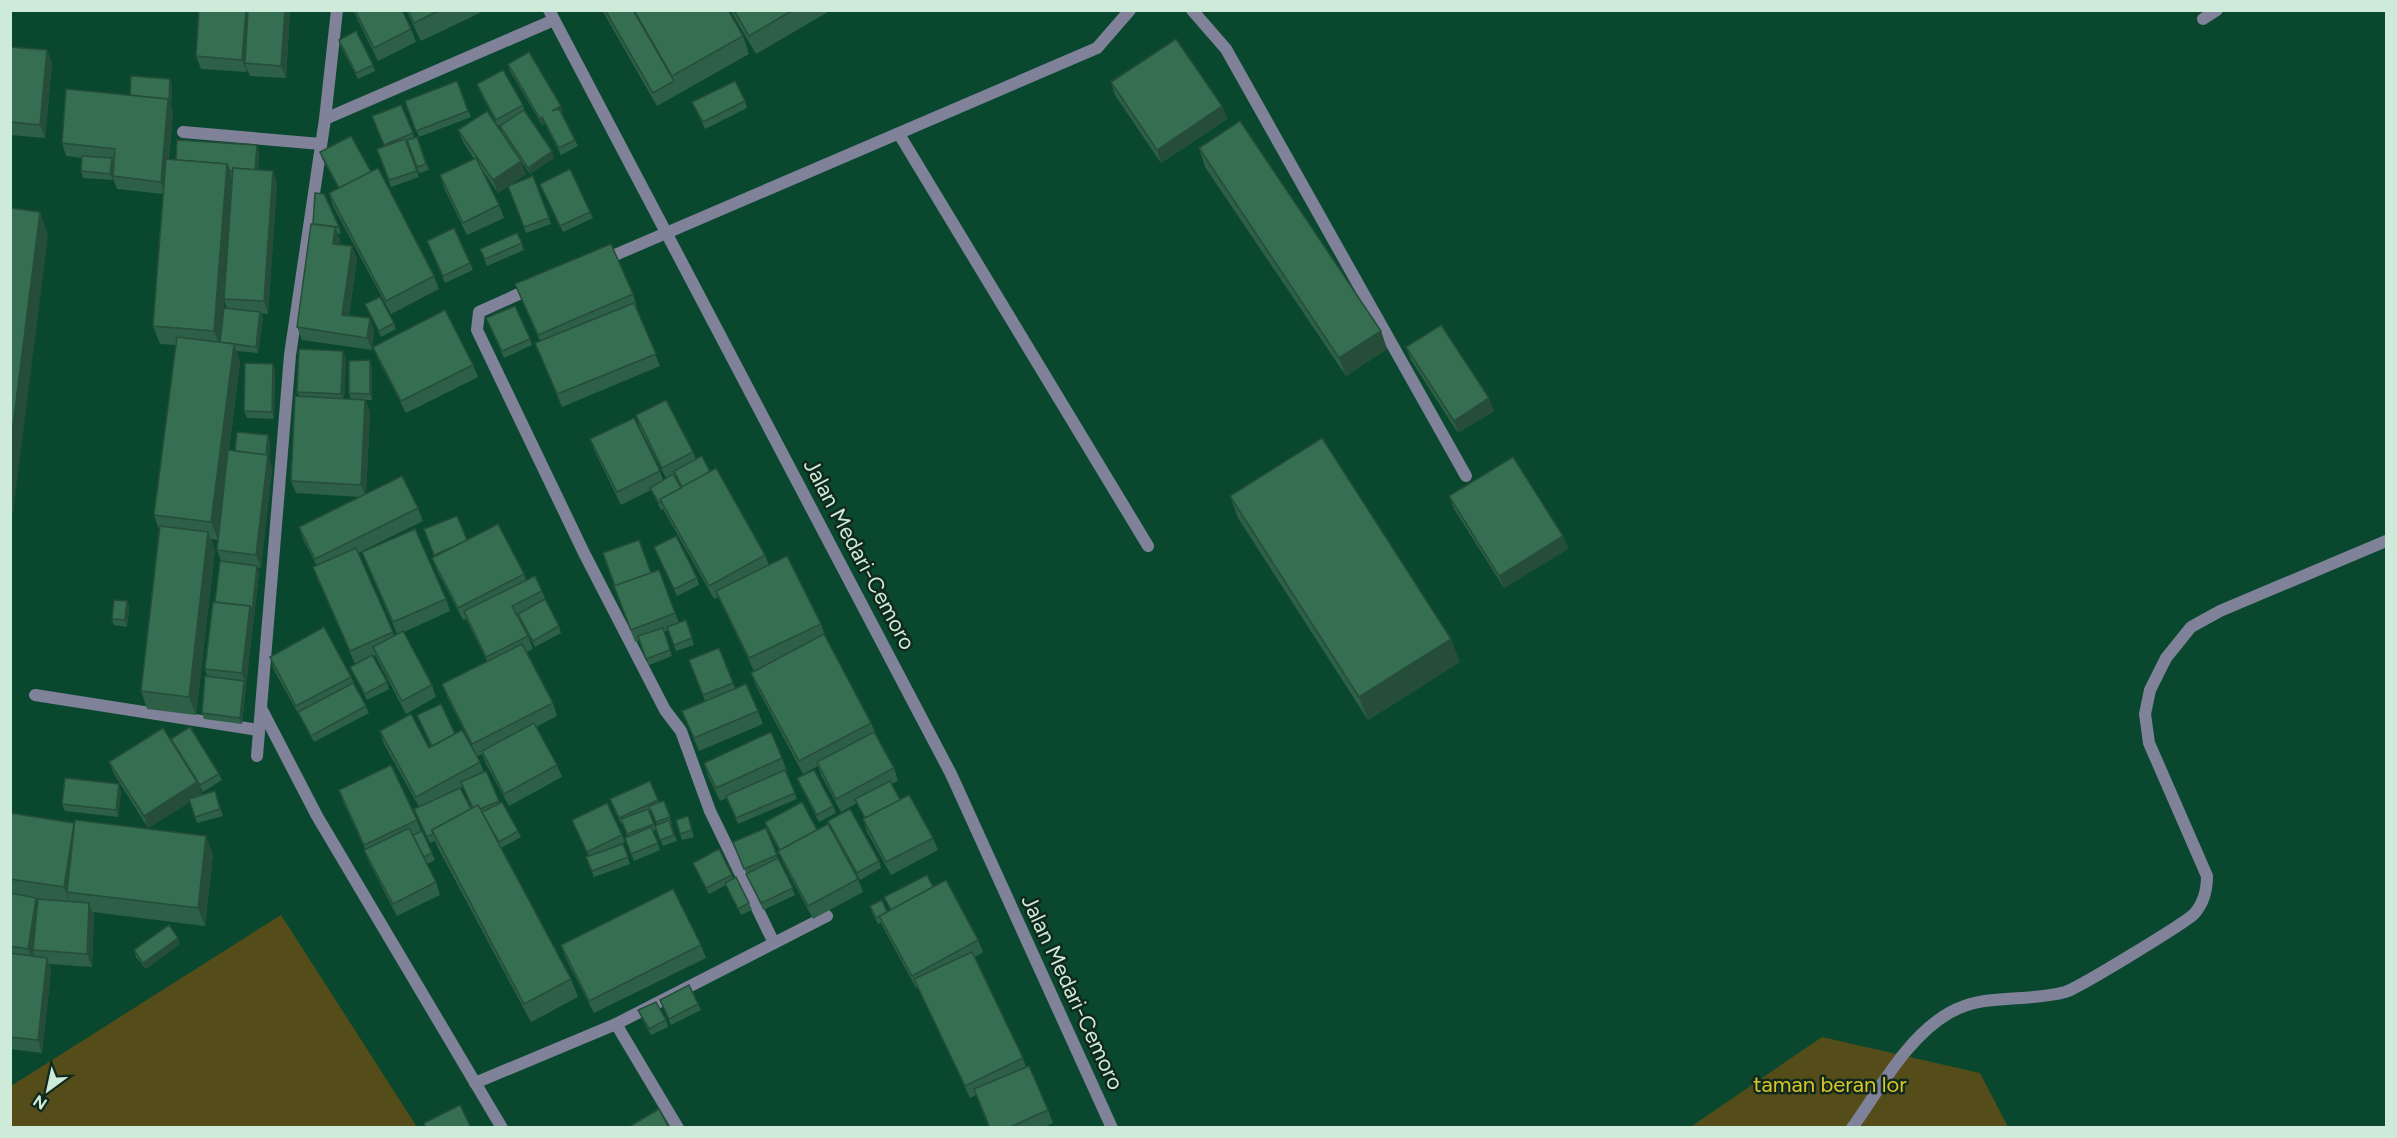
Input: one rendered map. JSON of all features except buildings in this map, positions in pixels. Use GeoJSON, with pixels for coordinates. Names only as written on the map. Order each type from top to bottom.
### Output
{"type":"FeatureCollection","features":[{"type":"Feature","properties":{"kind":"street"},"geometry":{"type":"LineString","coordinates":[[257,756],[290,355],[325,119],[338,10]]}},
{"type":"Feature","properties":{"kind":"street"},"geometry":{"type":"LineString","coordinates":[[592,264],[669,234],[1096,48],[1130,10]]}},
{"type":"Feature","properties":{"kind":"street"},"geometry":{"type":"LineString","coordinates":[[1192,10],[1226,49],[1466,476]]}},
{"type":"Feature","properties":{"kind":"street"},"geometry":{"type":"LineString","coordinates":[[2203,19],[2217,10]]}},
{"type":"Feature","properties":{"kind":"street"},"geometry":{"type":"LineString","coordinates":[[325,119],[552,15]]}},
{"type":"Feature","properties":{"kind":"street","name":"Jalan Medari-Cemoro"},"geometry":{"type":"LineString","coordinates":[[552,15],[951,774],[1112,1128]]}},
{"type":"Feature","properties":{"kind":"street"},"geometry":{"type":"LineString","coordinates":[[183,132],[321,144]]}},
{"type":"Feature","properties":{"kind":"street"},"geometry":{"type":"LineString","coordinates":[[899,134],[1148,546]]}},
{"type":"Feature","properties":{"kind":"street"},"geometry":{"type":"LineString","coordinates":[[548,282],[479,312],[477,330],[584,553],[664,710],[681,731],[710,811],[774,943]]}},
{"type":"Feature","properties":{"kind":"street"},"geometry":{"type":"LineString","coordinates":[[1852,1128],[1919,1036],[1948,1013],[1972,1002],[2013,997],[2044,997],[2068,992],[2193,915],[2207,890],[2207,876],[2149,743],[2145,714],[2150,690],[2166,658],[2191,627],[2220,611],[2386,541]]}},
{"type":"Feature","properties":{"kind":"street"},"geometry":{"type":"LineString","coordinates":[[35,695],[258,730]]}},
{"type":"Feature","properties":{"kind":"street"},"geometry":{"type":"LineString","coordinates":[[261,708],[317,816],[502,1128]]}},
{"type":"Feature","properties":{"kind":"street"},"geometry":{"type":"LineString","coordinates":[[475,1083],[616,1024],[827,916]]}},
{"type":"Feature","properties":{"kind":"street"},"geometry":{"type":"LineString","coordinates":[[616,1024],[678,1128]]}},
{"type":"Feature","properties":{"kind":"green space"},"geometry":{"type":"Polygon","coordinates":[[[281,915],[417,1127],[11,1127],[11,1086],[281,915]]]}},
{"type":"Feature","properties":{"kind":"green space","name":"taman beran lor"},"geometry":{"type":"Polygon","coordinates":[[[1822,1037],[1980,1073],[2008,1127],[1689,1128],[1822,1037]]]}}]}
